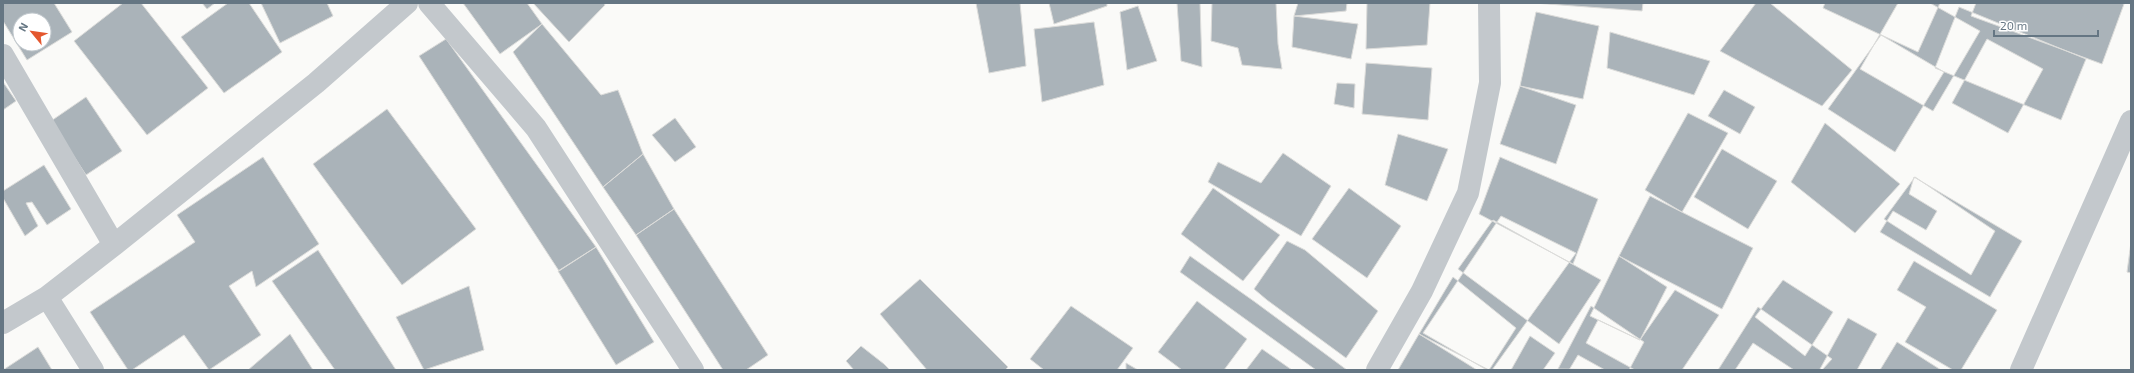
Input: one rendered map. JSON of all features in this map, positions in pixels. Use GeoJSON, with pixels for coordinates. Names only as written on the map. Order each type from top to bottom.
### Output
{"type":"FeatureCollection","features":[{"type":"Feature","properties":{"kind":"street"},"geometry":{"type":"LineString","coordinates":[[3,322],[47,297],[114,245],[316,84],[407,3]]}},
{"type":"Feature","properties":{"kind":"street"},"geometry":{"type":"LineString","coordinates":[[428,3],[536,128],[693,370]]}},
{"type":"Feature","properties":{"kind":"street"},"geometry":{"type":"LineString","coordinates":[[1377,370],[1422,292],[1468,193],[1490,83],[1489,3]]}},
{"type":"Feature","properties":{"kind":"street"},"geometry":{"type":"LineString","coordinates":[[3,55],[114,245]]}},
{"type":"Feature","properties":{"kind":"street"},"geometry":{"type":"LineString","coordinates":[[2021,370],[2131,121]]}},
{"type":"Feature","properties":{"kind":"street"},"geometry":{"type":"LineString","coordinates":[[47,297],[93,370]]}},
{"type":"Feature","properties":{"kind":"building"},"geometry":{"type":"Polygon","coordinates":[[[3,3],[54,3],[72,32],[52,44],[52,12],[12,12],[12,36],[3,21],[3,3]]]}},
{"type":"Feature","properties":{"kind":"building"},"geometry":{"type":"Polygon","coordinates":[[[123,3],[141,3],[208,88],[147,135],[74,41],[123,3]]]}},
{"type":"Feature","properties":{"kind":"building"},"geometry":{"type":"Polygon","coordinates":[[[202,3],[215,3],[207,9],[202,3]]]}},
{"type":"Feature","properties":{"kind":"building"},"geometry":{"type":"Polygon","coordinates":[[[228,3],[249,3],[282,52],[224,93],[181,37],[228,3]]]}},
{"type":"Feature","properties":{"kind":"building"},"geometry":{"type":"Polygon","coordinates":[[[261,3],[327,3],[333,16],[280,43],[261,3]]]}},
{"type":"Feature","properties":{"kind":"building"},"geometry":{"type":"Polygon","coordinates":[[[463,3],[527,3],[542,24],[500,54],[463,3]]]}},
{"type":"Feature","properties":{"kind":"building"},"geometry":{"type":"Polygon","coordinates":[[[533,3],[604,3],[605,5],[569,42],[533,3]]]}},
{"type":"Feature","properties":{"kind":"building"},"geometry":{"type":"Polygon","coordinates":[[[976,3],[1020,3],[1026,66],[989,73],[976,3]]]}},
{"type":"Feature","properties":{"kind":"building"},"geometry":{"type":"Polygon","coordinates":[[[1049,3],[1107,3],[1107,6],[1054,24],[1049,3]]]}},
{"type":"Feature","properties":{"kind":"building"},"geometry":{"type":"Polygon","coordinates":[[[1177,3],[1200,3],[1202,67],[1181,61],[1177,3]]]}},
{"type":"Feature","properties":{"kind":"building"},"geometry":{"type":"Polygon","coordinates":[[[1212,3],[1276,3],[1278,44],[1282,69],[1242,65],[1238,48],[1211,41],[1212,3]]]}},
{"type":"Feature","properties":{"kind":"building"},"geometry":{"type":"Polygon","coordinates":[[[1298,3],[1347,3],[1346,11],[1294,16],[1298,3]]]}},
{"type":"Feature","properties":{"kind":"building"},"geometry":{"type":"Polygon","coordinates":[[[1367,3],[1430,3],[1427,45],[1366,49],[1367,3]]]}},
{"type":"Feature","properties":{"kind":"building"},"geometry":{"type":"Polygon","coordinates":[[[1534,3],[1643,3],[1642,11],[1534,3]]]}},
{"type":"Feature","properties":{"kind":"building"},"geometry":{"type":"Polygon","coordinates":[[[1756,3],[1770,3],[1852,70],[1822,106],[1720,51],[1756,3]]]}},
{"type":"Feature","properties":{"kind":"building"},"geometry":{"type":"Polygon","coordinates":[[[1825,3],[1940,3],[1918,52],[1823,8],[1825,3]]]}},
{"type":"Feature","properties":{"kind":"building"},"geometry":{"type":"Polygon","coordinates":[[[1898,3],[1930,3],[1980,31],[1933,111],[1860,69],[1898,3]]]}},
{"type":"Feature","properties":{"kind":"building"},"geometry":{"type":"Polygon","coordinates":[[[1976,3],[2124,4],[2102,64],[1971,16],[1976,3]]]}},
{"type":"Feature","properties":{"kind":"building"},"geometry":{"type":"Polygon","coordinates":[[[1138,6],[1157,61],[1127,70],[1120,12],[1138,6]]]}},
{"type":"Feature","properties":{"kind":"building"},"geometry":{"type":"Polygon","coordinates":[[[1959,7],[2086,59],[2061,120],[1935,68],[1959,7]]]}},
{"type":"Feature","properties":{"kind":"building"},"geometry":{"type":"Polygon","coordinates":[[[1536,12],[1599,26],[1583,99],[1520,86],[1536,12]]]}},
{"type":"Feature","properties":{"kind":"building"},"geometry":{"type":"Polygon","coordinates":[[[1294,16],[1358,24],[1351,59],[1292,47],[1294,16]]]}},
{"type":"Feature","properties":{"kind":"building"},"geometry":{"type":"Polygon","coordinates":[[[1094,22],[1104,85],[1042,102],[1034,29],[1094,22]]]}},
{"type":"Feature","properties":{"kind":"building"},"geometry":{"type":"Polygon","coordinates":[[[542,24],[601,95],[618,90],[643,154],[603,187],[513,52],[542,24]]]}},
{"type":"Feature","properties":{"kind":"building"},"geometry":{"type":"Polygon","coordinates":[[[1610,32],[1710,61],[1694,95],[1607,68],[1610,32]]]}},
{"type":"Feature","properties":{"kind":"building"},"geometry":{"type":"Polygon","coordinates":[[[1881,35],[1944,72],[1895,152],[1828,109],[1881,35]]]}},
{"type":"Feature","properties":{"kind":"building"},"geometry":{"type":"Polygon","coordinates":[[[446,39],[596,247],[559,271],[419,56],[446,39]]]}},
{"type":"Feature","properties":{"kind":"building"},"geometry":{"type":"Polygon","coordinates":[[[1987,39],[2043,69],[2008,133],[1952,103],[1987,39]]]}},
{"type":"Feature","properties":{"kind":"building"},"geometry":{"type":"Polygon","coordinates":[[[22,52],[40,52],[27,60],[22,52]]]}},
{"type":"Feature","properties":{"kind":"building"},"geometry":{"type":"Polygon","coordinates":[[[1366,63],[1432,68],[1428,120],[1362,114],[1366,63]]]}},
{"type":"Feature","properties":{"kind":"building"},"geometry":{"type":"Polygon","coordinates":[[[3,82],[16,101],[3,110],[3,82]]]}},
{"type":"Feature","properties":{"kind":"building"},"geometry":{"type":"Polygon","coordinates":[[[1337,83],[1355,84],[1354,108],[1334,104],[1337,83]]]}},
{"type":"Feature","properties":{"kind":"building"},"geometry":{"type":"Polygon","coordinates":[[[1520,86],[1576,105],[1556,164],[1500,144],[1520,86]]]}},
{"type":"Feature","properties":{"kind":"building"},"geometry":{"type":"Polygon","coordinates":[[[1724,90],[1755,107],[1740,134],[1708,116],[1724,90]]]}},
{"type":"Feature","properties":{"kind":"building"},"geometry":{"type":"Polygon","coordinates":[[[86,97],[122,151],[86,175],[51,121],[86,97]]]}},
{"type":"Feature","properties":{"kind":"building"},"geometry":{"type":"Polygon","coordinates":[[[387,109],[476,229],[402,285],[313,164],[387,109]]]}},
{"type":"Feature","properties":{"kind":"building"},"geometry":{"type":"Polygon","coordinates":[[[1688,113],[1728,133],[1682,212],[1645,190],[1688,113]]]}},
{"type":"Feature","properties":{"kind":"building"},"geometry":{"type":"Polygon","coordinates":[[[675,118],[696,147],[675,162],[652,135],[675,118]]]}},
{"type":"Feature","properties":{"kind":"building"},"geometry":{"type":"Polygon","coordinates":[[[1825,123],[1900,184],[1855,233],[1791,182],[1825,123]]]}},
{"type":"Feature","properties":{"kind":"building"},"geometry":{"type":"Polygon","coordinates":[[[1398,134],[1448,149],[1427,201],[1385,185],[1398,134]]]}},
{"type":"Feature","properties":{"kind":"building"},"geometry":{"type":"Polygon","coordinates":[[[1722,149],[1777,181],[1748,229],[1694,197],[1722,149]]]}},
{"type":"Feature","properties":{"kind":"building"},"geometry":{"type":"Polygon","coordinates":[[[1283,153],[1331,186],[1301,236],[1208,182],[1218,162],[1261,183],[1283,153]]]}},
{"type":"Feature","properties":{"kind":"building"},"geometry":{"type":"Polygon","coordinates":[[[643,154],[674,209],[636,235],[603,187],[643,154]]]}},
{"type":"Feature","properties":{"kind":"building"},"geometry":{"type":"Polygon","coordinates":[[[263,157],[319,244],[256,287],[252,271],[229,286],[261,335],[209,370],[184,335],[132,370],[128,370],[90,312],[195,242],[177,215],[263,157]]]}},
{"type":"Feature","properties":{"kind":"building"},"geometry":{"type":"Polygon","coordinates":[[[1500,157],[1598,199],[1573,264],[1479,214],[1500,157]]]}},
{"type":"Feature","properties":{"kind":"building"},"geometry":{"type":"Polygon","coordinates":[[[44,165],[71,209],[47,225],[32,202],[26,203],[38,226],[25,236],[3,198],[3,191],[44,165]]]}},
{"type":"Feature","properties":{"kind":"building"},"geometry":{"type":"Polygon","coordinates":[[[1914,177],[2022,241],[1990,297],[1880,232],[1893,211],[1926,230],[1937,211],[1909,194],[1914,177]]]}},
{"type":"Feature","properties":{"kind":"building"},"geometry":{"type":"Polygon","coordinates":[[[1915,177],[1995,231],[1971,275],[1884,219],[1915,177]]]}},
{"type":"Feature","properties":{"kind":"building"},"geometry":{"type":"Polygon","coordinates":[[[1213,188],[1280,235],[1243,281],[1181,234],[1213,188]]]}},
{"type":"Feature","properties":{"kind":"building"},"geometry":{"type":"Polygon","coordinates":[[[1349,188],[1401,226],[1367,278],[1312,239],[1349,188]]]}},
{"type":"Feature","properties":{"kind":"building"},"geometry":{"type":"Polygon","coordinates":[[[1650,196],[1753,248],[1722,309],[1619,256],[1650,196]]]}},
{"type":"Feature","properties":{"kind":"building"},"geometry":{"type":"Polygon","coordinates":[[[674,209],[768,355],[746,370],[723,370],[636,235],[674,209]]]}},
{"type":"Feature","properties":{"kind":"building"},"geometry":{"type":"Polygon","coordinates":[[[1501,216],[1576,253],[1492,370],[1487,370],[1423,333],[1501,216]]]}},
{"type":"Feature","properties":{"kind":"building"},"geometry":{"type":"Polygon","coordinates":[[[1493,220],[1601,280],[1559,344],[1458,269],[1493,220]]]}},
{"type":"Feature","properties":{"kind":"building"},"geometry":{"type":"Polygon","coordinates":[[[1287,241],[1305,250],[1378,311],[1346,358],[1254,289],[1287,241]]]}},
{"type":"Feature","properties":{"kind":"building"},"geometry":{"type":"Polygon","coordinates":[[[2131,242],[2131,273],[2127,272],[2131,242]]]}},
{"type":"Feature","properties":{"kind":"building"},"geometry":{"type":"Polygon","coordinates":[[[596,247],[654,342],[616,365],[558,271],[596,247]]]}},
{"type":"Feature","properties":{"kind":"building"},"geometry":{"type":"Polygon","coordinates":[[[318,250],[396,370],[335,370],[272,281],[318,250]]]}},
{"type":"Feature","properties":{"kind":"building"},"geometry":{"type":"Polygon","coordinates":[[[1190,256],[1347,370],[1316,370],[1180,272],[1190,256]]]}},
{"type":"Feature","properties":{"kind":"building"},"geometry":{"type":"Polygon","coordinates":[[[1619,256],[1667,287],[1640,340],[1590,316],[1619,256]]]}},
{"type":"Feature","properties":{"kind":"building"},"geometry":{"type":"Polygon","coordinates":[[[1914,261],[1997,310],[1961,370],[1953,370],[1905,342],[1926,307],[1897,290],[1914,261]]]}},
{"type":"Feature","properties":{"kind":"building"},"geometry":{"type":"Polygon","coordinates":[[[1453,277],[1516,328],[1489,370],[1419,334],[1453,277]]]}},
{"type":"Feature","properties":{"kind":"building"},"geometry":{"type":"Polygon","coordinates":[[[920,279],[1008,367],[1005,370],[927,370],[880,314],[920,279]]]}},
{"type":"Feature","properties":{"kind":"building"},"geometry":{"type":"Polygon","coordinates":[[[1783,280],[1833,312],[1805,356],[1755,317],[1783,280]]]}},
{"type":"Feature","properties":{"kind":"building"},"geometry":{"type":"Polygon","coordinates":[[[469,286],[484,350],[424,370],[396,317],[469,286]]]}},
{"type":"Feature","properties":{"kind":"building"},"geometry":{"type":"Polygon","coordinates":[[[1675,290],[1719,315],[1682,370],[1635,370],[1586,343],[1598,320],[1640,340],[1675,290]]]}},
{"type":"Feature","properties":{"kind":"building"},"geometry":{"type":"Polygon","coordinates":[[[1197,301],[1247,339],[1224,370],[1182,370],[1158,352],[1197,301]]]}},
{"type":"Feature","properties":{"kind":"building"},"geometry":{"type":"Polygon","coordinates":[[[1071,306],[1133,348],[1117,370],[1044,370],[1030,359],[1071,306]]]}},
{"type":"Feature","properties":{"kind":"building"},"geometry":{"type":"Polygon","coordinates":[[[1591,306],[1644,342],[1629,370],[1558,369],[1591,306]]]}},
{"type":"Feature","properties":{"kind":"building"},"geometry":{"type":"Polygon","coordinates":[[[1758,307],[1832,359],[1822,370],[1718,370],[1758,307]]]}},
{"type":"Feature","properties":{"kind":"building"},"geometry":{"type":"Polygon","coordinates":[[[1848,318],[1877,334],[1857,370],[1820,369],[1848,318]]]}},
{"type":"Feature","properties":{"kind":"building"},"geometry":{"type":"Polygon","coordinates":[[[290,334],[313,370],[248,370],[290,334]]]}},
{"type":"Feature","properties":{"kind":"building"},"geometry":{"type":"Polygon","coordinates":[[[1419,334],[1477,370],[1398,370],[1419,334]]]}},
{"type":"Feature","properties":{"kind":"building"},"geometry":{"type":"Polygon","coordinates":[[[1530,336],[1555,353],[1543,370],[1511,370],[1530,336]]]}},
{"type":"Feature","properties":{"kind":"building"},"geometry":{"type":"Polygon","coordinates":[[[1897,342],[1941,370],[1880,370],[1897,342]]]}},
{"type":"Feature","properties":{"kind":"building"},"geometry":{"type":"Polygon","coordinates":[[[1753,343],[1794,370],[1735,370],[1753,343]]]}},
{"type":"Feature","properties":{"kind":"building"},"geometry":{"type":"Polygon","coordinates":[[[861,346],[890,370],[854,370],[846,361],[861,346]]]}},
{"type":"Feature","properties":{"kind":"building"},"geometry":{"type":"Polygon","coordinates":[[[38,347],[52,370],[3,370],[38,347]]]}},
{"type":"Feature","properties":{"kind":"building"},"geometry":{"type":"Polygon","coordinates":[[[1262,349],[1292,370],[1246,370],[1262,349]]]}},
{"type":"Feature","properties":{"kind":"building"},"geometry":{"type":"Polygon","coordinates":[[[1578,355],[1605,370],[1569,370],[1578,355]]]}},
{"type":"Feature","properties":{"kind":"building"},"geometry":{"type":"Polygon","coordinates":[[[1126,363],[1138,370],[1126,370],[1126,363]]]}}]}
